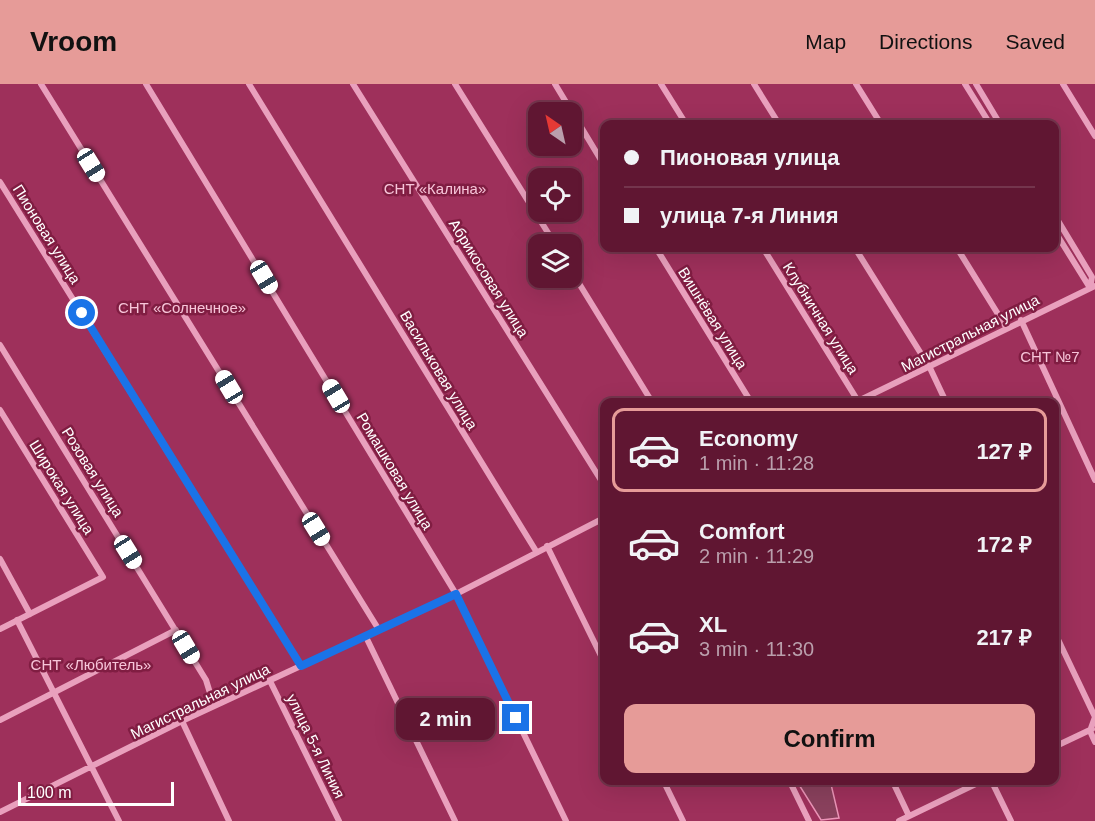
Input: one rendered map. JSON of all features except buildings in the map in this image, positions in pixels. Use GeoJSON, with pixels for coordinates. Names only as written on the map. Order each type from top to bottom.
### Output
{"type":"FeatureCollection","features":[{"type":"Feature","properties":{"kind":"street"},"geometry":{"type":"LineString","coordinates":[[41,84],[379,630]]}},
{"type":"Feature","properties":{"kind":"street","name":"Ромашковая улица"},"geometry":{"type":"LineString","coordinates":[[146,84],[456,594],[566,821]]}},
{"type":"Feature","properties":{"kind":"street","name":"Васильковая улица"},"geometry":{"type":"LineString","coordinates":[[249,84],[536,551]]}},
{"type":"Feature","properties":{"kind":"street","name":"Абрикосовая улица"},"geometry":{"type":"LineString","coordinates":[[353,84],[600,479]]}},
{"type":"Feature","properties":{"kind":"street"},"geometry":{"type":"LineString","coordinates":[[455,84],[549,234]]}},
{"type":"Feature","properties":{"kind":"street"},"geometry":{"type":"LineString","coordinates":[[555,84],[600,158]]}},
{"type":"Feature","properties":{"kind":"street"},"geometry":{"type":"LineString","coordinates":[[661,84],[684,120]]}},
{"type":"Feature","properties":{"kind":"street"},"geometry":{"type":"LineString","coordinates":[[754,84],[776,120]]}},
{"type":"Feature","properties":{"kind":"street"},"geometry":{"type":"LineString","coordinates":[[856,84],[878,120]]}},
{"type":"Feature","properties":{"kind":"street"},"geometry":{"type":"LineString","coordinates":[[965,84],[988,120]]}},
{"type":"Feature","properties":{"kind":"street"},"geometry":{"type":"LineString","coordinates":[[976,84],[998,120]]}},
{"type":"Feature","properties":{"kind":"street"},"geometry":{"type":"LineString","coordinates":[[1063,84],[1095,136]]}},
{"type":"Feature","properties":{"kind":"street","name":"Пионовая улица"},"geometry":{"type":"LineString","coordinates":[[0,182],[301,666]]}},
{"type":"Feature","properties":{"kind":"street"},"geometry":{"type":"LineString","coordinates":[[1059,222],[1092,276],[1093,287]]}},
{"type":"Feature","properties":{"kind":"street"},"geometry":{"type":"LineString","coordinates":[[1059,237],[1093,287]]}},
{"type":"Feature","properties":{"kind":"street","name":"Вишнёвая улица"},"geometry":{"type":"LineString","coordinates":[[658,252],[749,398]]}},
{"type":"Feature","properties":{"kind":"street","name":"Клубничная улица"},"geometry":{"type":"LineString","coordinates":[[765,252],[855,398]]}},
{"type":"Feature","properties":{"kind":"street"},"geometry":{"type":"LineString","coordinates":[[858,252],[930,368],[944,398]]}},
{"type":"Feature","properties":{"kind":"street"},"geometry":{"type":"LineString","coordinates":[[959,252],[1006,327]]}},
{"type":"Feature","properties":{"kind":"street","name":"Магистральная улица"},"geometry":{"type":"LineString","coordinates":[[866,398],[930,368],[1006,327],[1093,287]]}},
{"type":"Feature","properties":{"kind":"street"},"geometry":{"type":"LineString","coordinates":[[582,288],[650,398]]}},
{"type":"Feature","properties":{"kind":"street"},"geometry":{"type":"LineString","coordinates":[[1021,320],[1057,398]]}},
{"type":"Feature","properties":{"kind":"street","name":"Розовая улица"},"geometry":{"type":"LineString","coordinates":[[0,345],[206,680],[214,706]]}},
{"type":"Feature","properties":{"kind":"street"},"geometry":{"type":"LineString","coordinates":[[1059,402],[1095,480]]}},
{"type":"Feature","properties":{"kind":"street","name":"Широкая улица"},"geometry":{"type":"LineString","coordinates":[[0,410],[103,577],[30,614]]}},
{"type":"Feature","properties":{"kind":"street","name":"Магистральная улица"},"geometry":{"type":"LineString","coordinates":[[0,812],[182,721],[456,594],[600,520]]}},
{"type":"Feature","properties":{"kind":"street"},"geometry":{"type":"LineString","coordinates":[[547,546],[600,654]]}},
{"type":"Feature","properties":{"kind":"street"},"geometry":{"type":"LineString","coordinates":[[0,559],[30,614],[0,628]]}},
{"type":"Feature","properties":{"kind":"street"},"geometry":{"type":"LineString","coordinates":[[17,620],[119,821]]}},
{"type":"Feature","properties":{"kind":"street"},"geometry":{"type":"LineString","coordinates":[[0,720],[176,630]]}},
{"type":"Feature","properties":{"kind":"street"},"geometry":{"type":"LineString","coordinates":[[366,637],[455,821]]}},
{"type":"Feature","properties":{"kind":"street"},"geometry":{"type":"LineString","coordinates":[[1059,641],[1095,717],[1092,729],[1095,742]]}},
{"type":"Feature","properties":{"kind":"street","name":"улица 5-я Линия"},"geometry":{"type":"LineString","coordinates":[[270,681],[339,821]]}},
{"type":"Feature","properties":{"kind":"street"},"geometry":{"type":"LineString","coordinates":[[182,721],[229,821]]}},
{"type":"Feature","properties":{"kind":"street"},"geometry":{"type":"LineString","coordinates":[[1059,745],[1092,729]]}},
{"type":"Feature","properties":{"kind":"street"},"geometry":{"type":"LineString","coordinates":[[665,785],[683,821]]}},
{"type":"Feature","properties":{"kind":"street"},"geometry":{"type":"LineString","coordinates":[[791,785],[809,821]]}},
{"type":"Feature","properties":{"kind":"street"},"geometry":{"type":"LineString","coordinates":[[894,785],[909,816]]}},
{"type":"Feature","properties":{"kind":"street"},"geometry":{"type":"LineString","coordinates":[[899,821],[974,785]]}},
{"type":"Feature","properties":{"kind":"street"},"geometry":{"type":"LineString","coordinates":[[993,785],[1011,821]]}},
{"type":"Feature","properties":{"kind":"green space"},"geometry":{"type":"Polygon","coordinates":[[[0,84],[1095,84],[1095,821],[0,821],[0,84]]]}},
{"type":"Feature","properties":{"kind":"shaded area"},"geometry":{"type":"Polygon","coordinates":[[[799,785],[831,785],[839,818],[821,820],[799,785]]]}},
{"type":"Feature","properties":{"kind":"route"},"geometry":{"type":"LineString","coordinates":[[82,313],[301,666],[456,594],[516,718]]}},
{"type":"Feature","properties":{"kind":"park label","name":"СНТ «Калина»"},"geometry":{"type":"Point","coordinates":[435,188]}},
{"type":"Feature","properties":{"kind":"park label","name":"СНТ «Солнечное»"},"geometry":{"type":"Point","coordinates":[182,307]}},
{"type":"Feature","properties":{"kind":"park label","name":"СНТ №7"},"geometry":{"type":"Point","coordinates":[1050,356]}},
{"type":"Feature","properties":{"kind":"park label","name":"СНТ «Любитель»"},"geometry":{"type":"Point","coordinates":[91,664]}}]}
